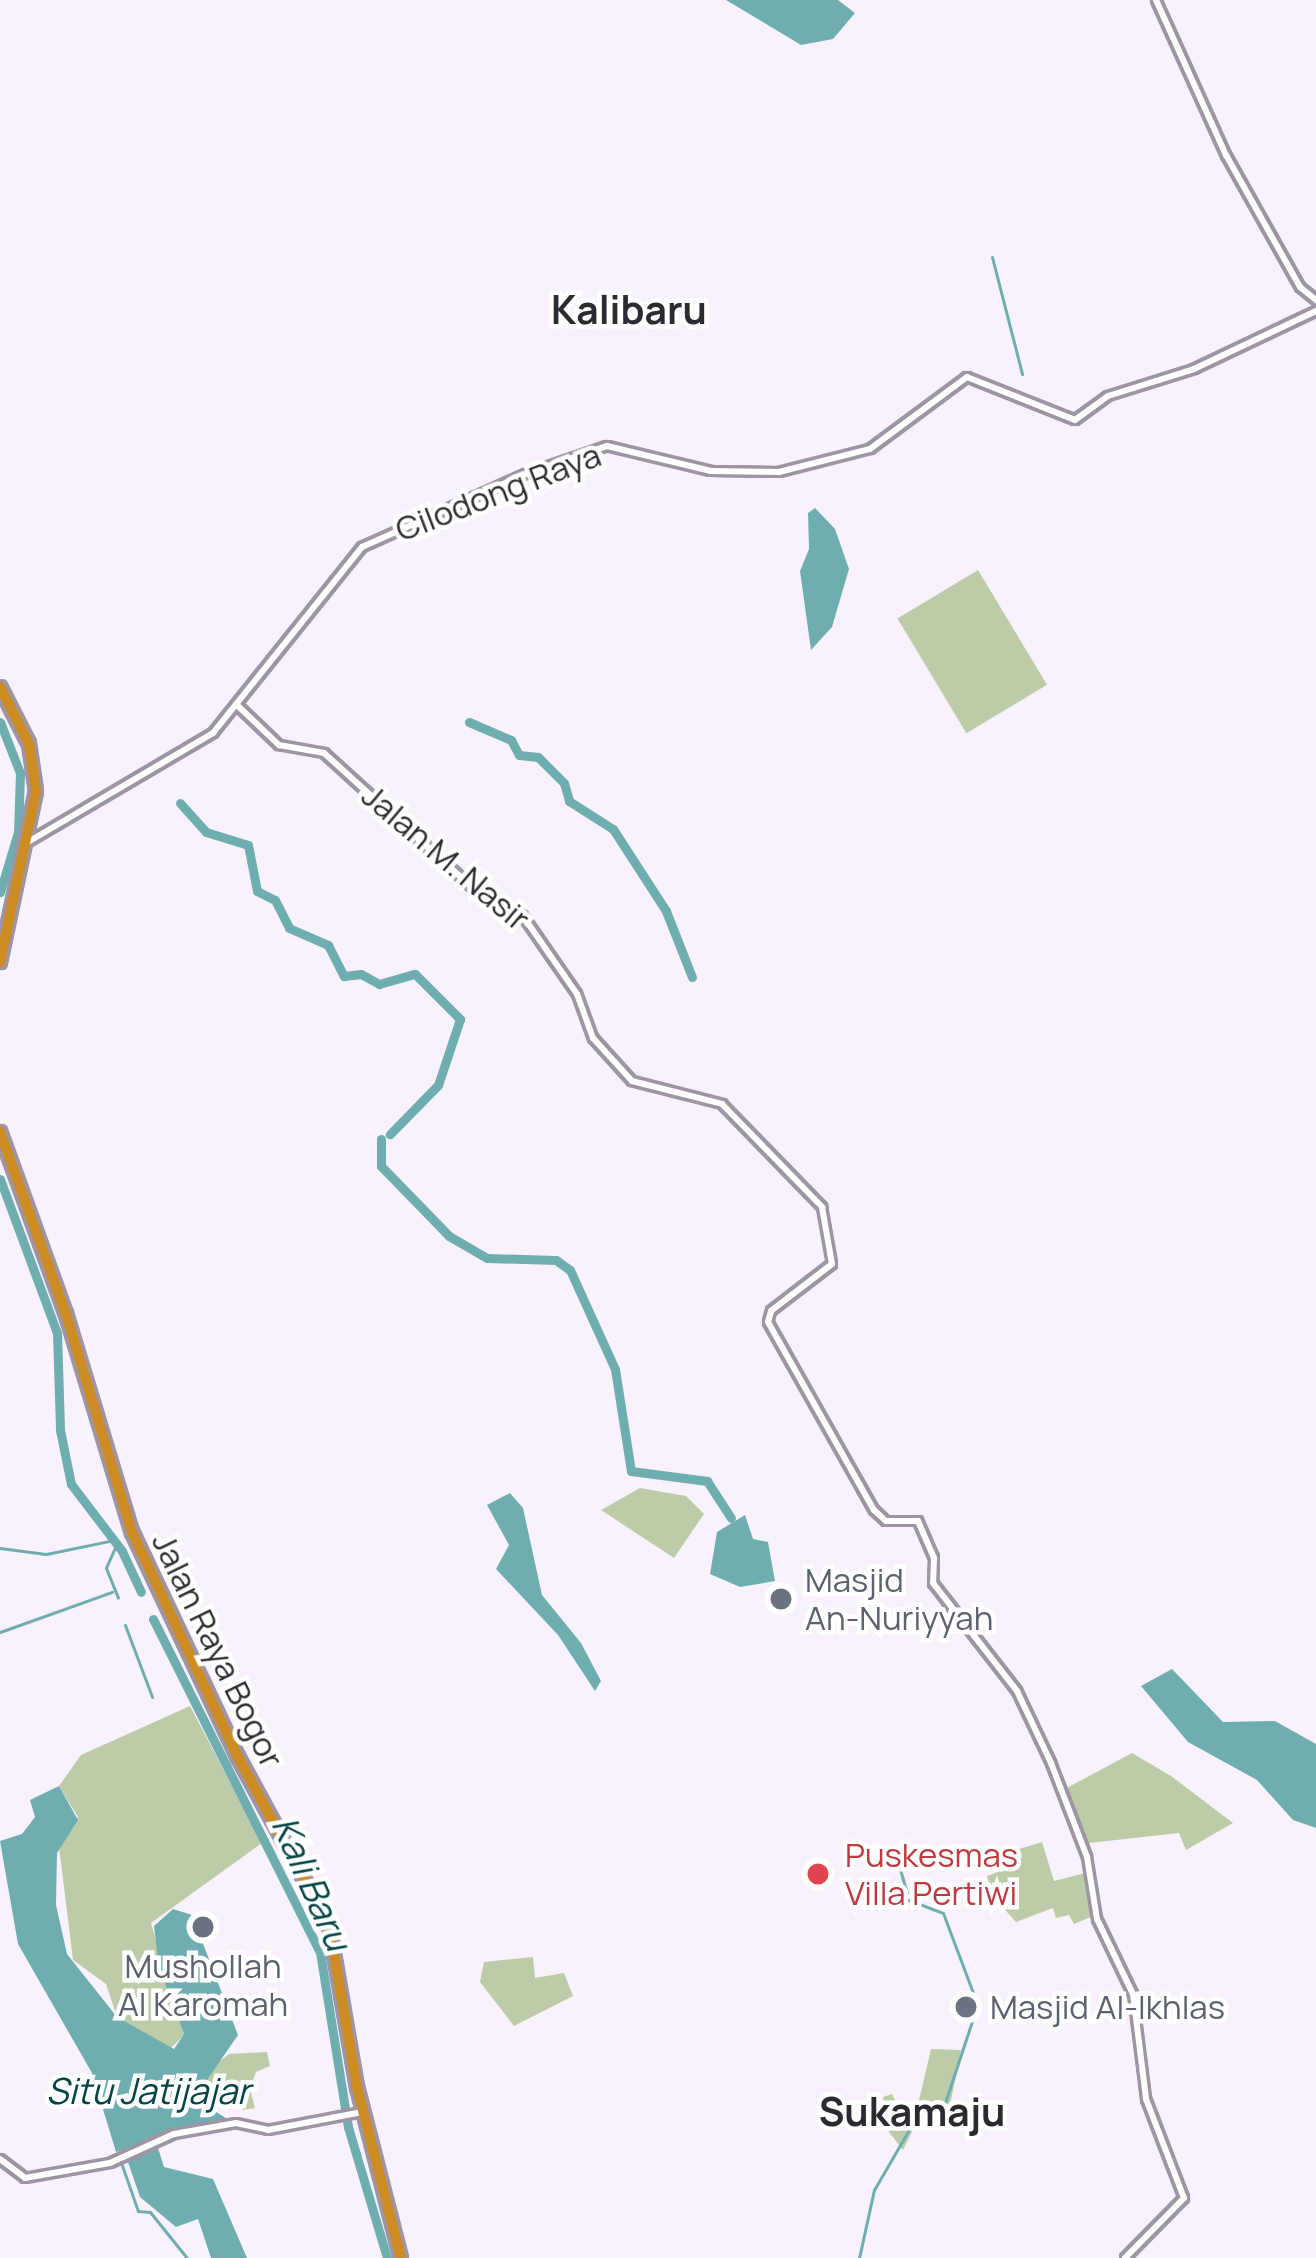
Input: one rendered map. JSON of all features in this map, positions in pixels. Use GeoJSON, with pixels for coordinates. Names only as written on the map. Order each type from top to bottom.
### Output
{"type":"FeatureCollection","features":[{"type":"Feature","properties":{"kind":"highway"},"geometry":{"type":"LineString","coordinates":[[0,691],[33,760],[27,842],[0,943]]}},
{"type":"Feature","properties":{"kind":"highway"},"geometry":{"type":"LineString","coordinates":[[0,962],[23,857]]}},
{"type":"Feature","properties":{"kind":"highway","name":"Jalan Raya Bogor"},"geometry":{"type":"LineString","coordinates":[[0,1132],[66,1314],[121,1507],[280,1838]]}},
{"type":"Feature","properties":{"kind":"highway","name":"Jalan Raya Bogor"},"geometry":{"type":"LineString","coordinates":[[0,1144],[58,1304],[116,1508],[332,1935],[357,2112],[398,2258]]}},
{"type":"Feature","properties":{"kind":"street"},"geometry":{"type":"LineString","coordinates":[[1156,0],[1226,155],[1300,286],[1316,300]]}},
{"type":"Feature","properties":{"kind":"street","name":"Cilodong Raya"},"geometry":{"type":"LineString","coordinates":[[27,842],[205,740],[377,540],[598,447],[711,471],[775,472],[870,449],[967,377],[1026,396],[1075,420],[1106,397],[1194,369],[1316,311]]}},
{"type":"Feature","properties":{"kind":"street","name":"Jalan M. Nasir"},"geometry":{"type":"LineString","coordinates":[[238,706],[279,745],[324,753],[489,902],[520,914],[577,994],[593,1038],[632,1081],[722,1104],[816,1198],[834,1260],[767,1320],[848,1455],[879,1517],[918,1521],[934,1558],[933,1583],[1017,1691],[1087,1857],[1095,1913],[1136,2008],[1148,2106],[1184,2198],[1125,2258]]}},
{"type":"Feature","properties":{"kind":"street"},"geometry":{"type":"LineString","coordinates":[[0,2159],[26,2178],[121,2159],[175,2134],[236,2123],[268,2130],[357,2112]]}},
{"type":"Feature","properties":{"kind":"green space"},"geometry":{"type":"Polygon","coordinates":[[[978,570],[1047,685],[966,733],[897,618],[978,570]]]}},
{"type":"Feature","properties":{"kind":"green space"},"geometry":{"type":"Polygon","coordinates":[[[640,1488],[686,1496],[704,1514],[674,1558],[601,1510],[640,1488]]]}},
{"type":"Feature","properties":{"kind":"green space"},"geometry":{"type":"Polygon","coordinates":[[[190,1706],[262,1843],[151,1923],[184,2035],[169,2050],[117,2017],[106,1984],[73,1960],[59,1847],[78,1817],[59,1786],[81,1755],[190,1706]]]}},
{"type":"Feature","properties":{"kind":"green space"},"geometry":{"type":"Polygon","coordinates":[[[1132,1753],[1233,1823],[1186,1850],[1179,1833],[1080,1844],[1063,1790],[1132,1753]]]}},
{"type":"Feature","properties":{"kind":"green space"},"geometry":{"type":"Polygon","coordinates":[[[1042,1842],[1054,1881],[1085,1873],[1093,1916],[1074,1924],[1069,1915],[1056,1918],[1053,1908],[1016,1922],[992,1895],[987,1876],[1001,1871],[997,1856],[1042,1842]]]}},
{"type":"Feature","properties":{"kind":"green space"},"geometry":{"type":"Polygon","coordinates":[[[533,1957],[535,1978],[564,1973],[573,1996],[514,2026],[480,1982],[484,1962],[533,1957]]]}},
{"type":"Feature","properties":{"kind":"green space"},"geometry":{"type":"Polygon","coordinates":[[[931,2049],[961,2050],[951,2100],[937,2130],[914,2128],[903,2150],[889,2132],[883,2097],[892,2094],[903,2115],[917,2109],[931,2049]]]}},
{"type":"Feature","properties":{"kind":"green space"},"geometry":{"type":"Polygon","coordinates":[[[267,2052],[270,2066],[256,2072],[250,2089],[255,2108],[243,2110],[231,2094],[209,2103],[206,2079],[215,2065],[229,2054],[267,2052]]]}},
{"type":"Feature","properties":{"kind":"water"},"geometry":{"type":"Polygon","coordinates":[[[726,0],[838,0],[855,13],[833,39],[801,45],[726,0]]]}},
{"type":"Feature","properties":{"kind":"water"},"geometry":{"type":"Polygon","coordinates":[[[815,508],[835,529],[849,569],[832,627],[811,650],[800,571],[809,549],[808,513],[815,508]]]}},
{"type":"Feature","properties":{"kind":"water"},"geometry":{"type":"Polygon","coordinates":[[[510,1493],[523,1508],[542,1595],[581,1643],[601,1681],[595,1691],[558,1635],[496,1569],[509,1545],[487,1505],[510,1493]]]}},
{"type":"Feature","properties":{"kind":"water"},"geometry":{"type":"Polygon","coordinates":[[[745,1515],[753,1539],[768,1542],[775,1581],[740,1587],[710,1574],[717,1532],[745,1515]]]}},
{"type":"Feature","properties":{"kind":"water"},"geometry":{"type":"Polygon","coordinates":[[[1172,1669],[1223,1722],[1275,1721],[1316,1744],[1316,1828],[1293,1820],[1257,1780],[1188,1742],[1141,1686],[1172,1669]]]}},
{"type":"Feature","properties":{"kind":"water","name":"Situ Jatijajar"},"geometry":{"type":"Polygon","coordinates":[[[59,1786],[78,1820],[57,1853],[56,1905],[67,1954],[117,2017],[174,2049],[184,2034],[159,1968],[154,1926],[173,1909],[192,1915],[238,2035],[205,2083],[213,2110],[229,2120],[116,2152],[92,2073],[18,1944],[0,1841],[22,1834],[35,1817],[30,1800],[59,1786]]]}},
{"type":"Feature","properties":{"kind":"water"},"geometry":{"type":"Polygon","coordinates":[[[158,2148],[164,2167],[213,2179],[247,2258],[211,2258],[198,2219],[176,2227],[140,2197],[128,2162],[158,2148]]]}},
{"type":"Feature","properties":{"kind":"waterway"},"geometry":{"type":"LineString","coordinates":[[992,257],[1022,374]]}},
{"type":"Feature","properties":{"kind":"waterway","name":"Kali Baru"},"geometry":{"type":"LineString","coordinates":[[0,722],[20,773],[18,832],[0,892]]}},
{"type":"Feature","properties":{"kind":"waterway"},"geometry":{"type":"LineString","coordinates":[[469,722],[511,740],[519,755],[538,757],[564,783],[569,801],[613,829],[666,911],[692,977]]}},
{"type":"Feature","properties":{"kind":"waterway"},"geometry":{"type":"LineString","coordinates":[[180,803],[206,832],[248,845],[257,891],[275,900],[289,928],[328,945],[344,976],[361,974],[379,984],[415,974],[460,1019],[438,1085],[390,1134]]}},
{"type":"Feature","properties":{"kind":"waterway"},"geometry":{"type":"LineString","coordinates":[[381,1139],[381,1166],[449,1236],[487,1258],[556,1260],[570,1270],[615,1369],[631,1471],[707,1481],[731,1518]]}},
{"type":"Feature","properties":{"kind":"waterway","name":"Kali Baru"},"geometry":{"type":"LineString","coordinates":[[0,1179],[57,1333],[60,1430],[71,1484],[122,1551],[141,1592]]}},
{"type":"Feature","properties":{"kind":"waterway"},"geometry":{"type":"LineString","coordinates":[[0,1548],[46,1554],[114,1540]]}},
{"type":"Feature","properties":{"kind":"waterway"},"geometry":{"type":"LineString","coordinates":[[117,1543],[106,1568],[118,1598]]}},
{"type":"Feature","properties":{"kind":"waterway"},"geometry":{"type":"LineString","coordinates":[[0,1632],[112,1592]]}},
{"type":"Feature","properties":{"kind":"waterway","name":"Kali Baru"},"geometry":{"type":"LineString","coordinates":[[153,1619],[320,1952],[348,2127],[387,2258]]}},
{"type":"Feature","properties":{"kind":"waterway"},"geometry":{"type":"LineString","coordinates":[[125,1625],[152,1697]]}},
{"type":"Feature","properties":{"kind":"waterway"},"geometry":{"type":"LineString","coordinates":[[897,1859],[909,1900],[943,1913],[973,1993]]}},
{"type":"Feature","properties":{"kind":"waterway"},"geometry":{"type":"LineString","coordinates":[[859,2258],[874,2190],[911,2126],[937,2127],[976,2009]]}},
{"type":"Feature","properties":{"kind":"waterway"},"geometry":{"type":"LineString","coordinates":[[118,2154],[138,2211],[150,2212],[187,2258]]}},
{"type":"Feature","properties":{"kind":"place","name":"Masjid An-Nuriyyah"},"geometry":{"type":"Point","coordinates":[781,1599]}},
{"type":"Feature","properties":{"kind":"place","name":"Puskesmas Villa Pertiwi"},"geometry":{"type":"Point","coordinates":[818,1874]}},
{"type":"Feature","properties":{"kind":"place","name":"Mushollah Al Karomah"},"geometry":{"type":"Point","coordinates":[203,1927]}},
{"type":"Feature","properties":{"kind":"place","name":"Masjid Al-Ikhlas"},"geometry":{"type":"Point","coordinates":[966,2007]}},
{"type":"Feature","properties":{"kind":"district","name":"Kalibaru"},"geometry":{"type":"Point","coordinates":[629,309]}},
{"type":"Feature","properties":{"kind":"district","name":"Sukamaju"},"geometry":{"type":"Point","coordinates":[912,2111]}}]}
